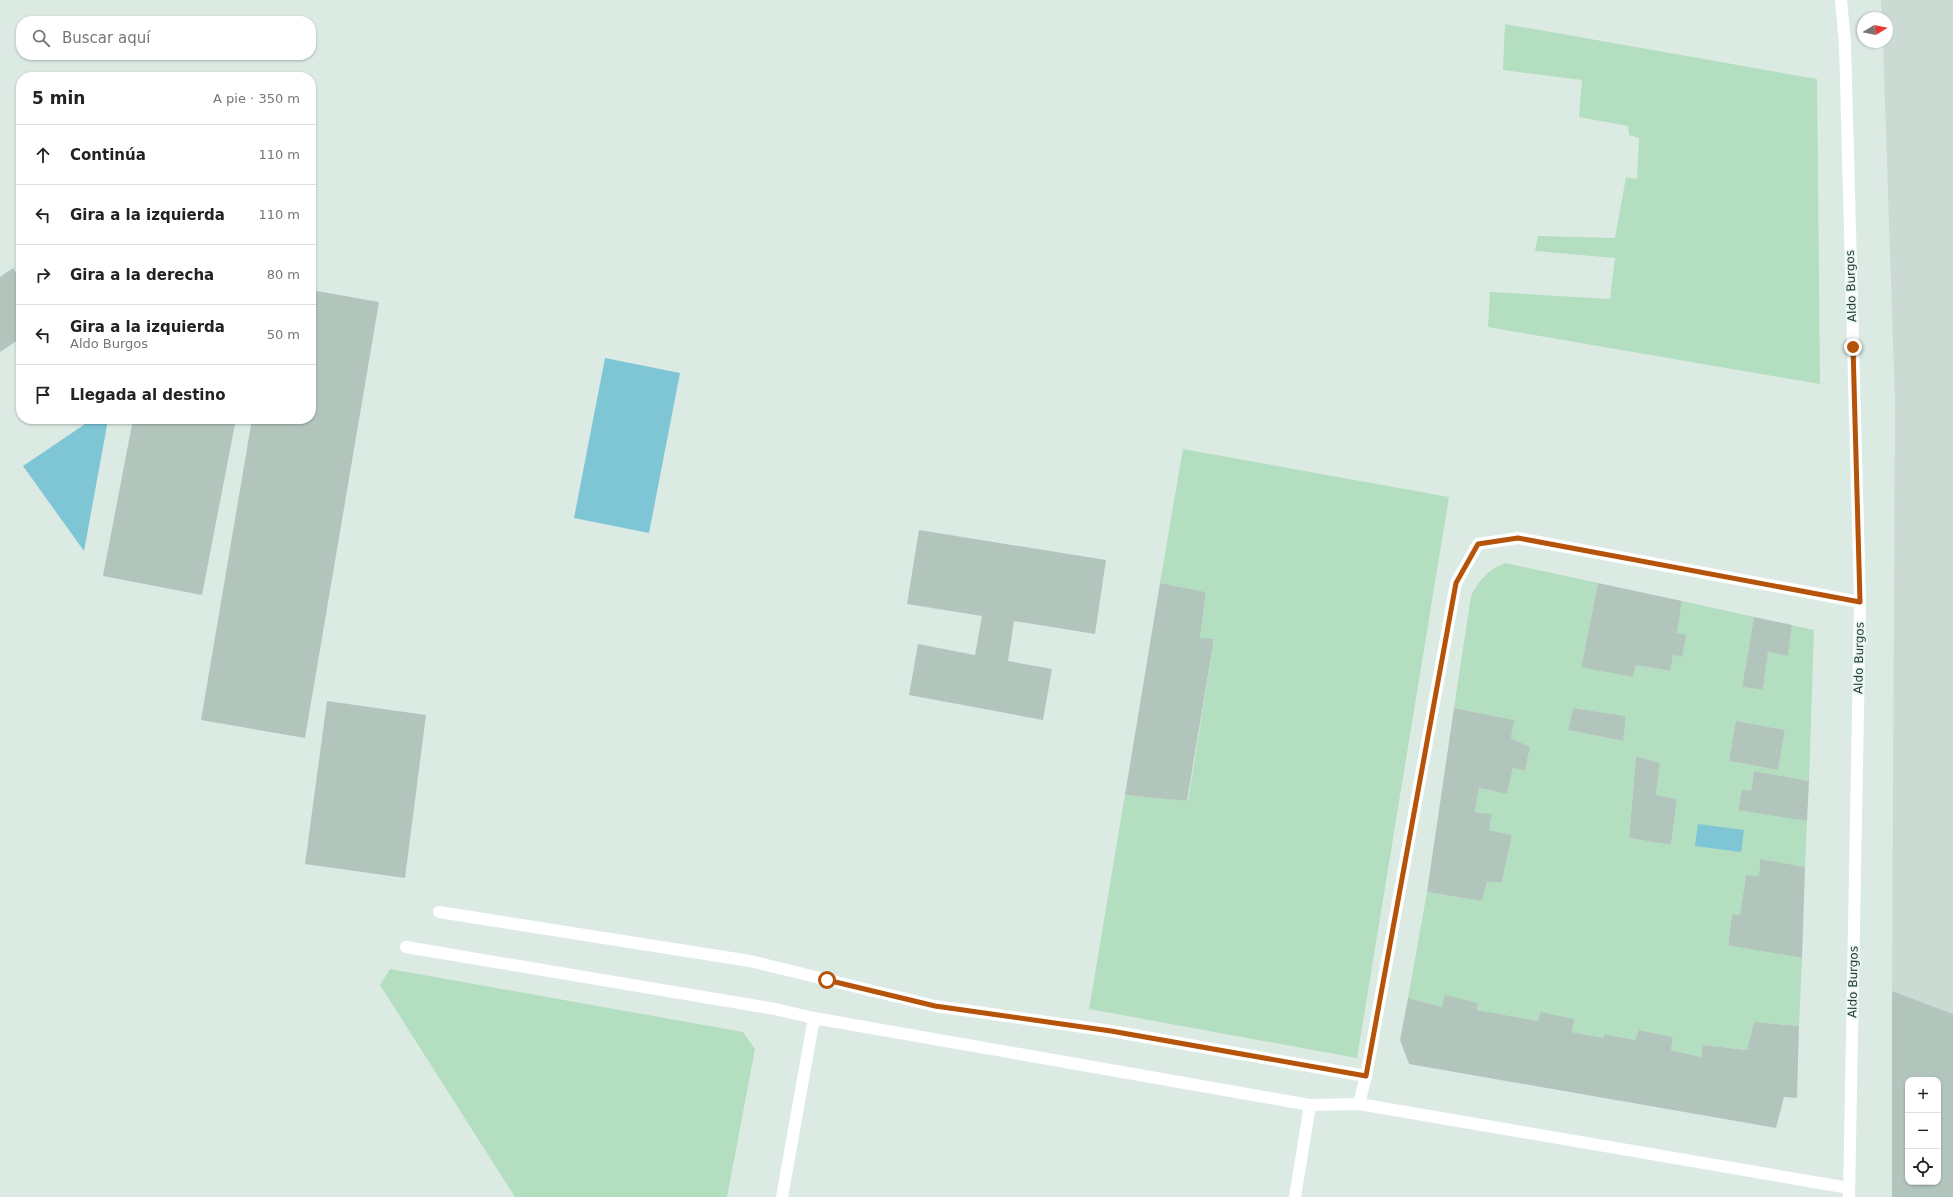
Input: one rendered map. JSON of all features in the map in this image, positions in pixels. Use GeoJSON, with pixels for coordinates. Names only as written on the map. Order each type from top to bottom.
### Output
{"type":"FeatureCollection","features":[{"type":"Feature","properties":{"kind":"street","name":"Aldo Burgos"},"geometry":{"type":"LineString","coordinates":[[1841,0],[1845,44],[1860,602],[1849,1193]]}},
{"type":"Feature","properties":{"kind":"street"},"geometry":{"type":"LineString","coordinates":[[1359,1104],[1366,1076],[1456,583],[1478,544],[1518,538],[1860,602]]}},
{"type":"Feature","properties":{"kind":"street"},"geometry":{"type":"LineString","coordinates":[[440,912],[750,961],[935,1006],[1111,1031],[1366,1076]]}},
{"type":"Feature","properties":{"kind":"street"},"geometry":{"type":"LineString","coordinates":[[406,947],[775,1009],[814,1018],[1310,1105],[1359,1104],[1849,1193]]}},
{"type":"Feature","properties":{"kind":"street"},"geometry":{"type":"LineString","coordinates":[[782,1197],[814,1018]]}},
{"type":"Feature","properties":{"kind":"street"},"geometry":{"type":"LineString","coordinates":[[1295,1197],[1310,1105]]}},
{"type":"Feature","properties":{"kind":"shaded area"},"geometry":{"type":"Polygon","coordinates":[[[1881,0],[1953,0],[1953,1014],[1892,991],[1895,402],[1883,48],[1893,48],[1893,12],[1882,12],[1881,0]]]}},
{"type":"Feature","properties":{"kind":"green space"},"geometry":{"type":"Polygon","coordinates":[[[1505,24],[1817,79],[1820,384],[1488,327],[1490,292],[1610,299],[1615,258],[1535,251],[1538,236],[1615,238],[1626,177],[1637,179],[1639,138],[1629,135],[1628,126],[1579,117],[1582,80],[1503,70],[1505,24]]]}},
{"type":"Feature","properties":{"kind":"green space"},"geometry":{"type":"Polygon","coordinates":[[[1183,449],[1449,497],[1357,1058],[1089,1009],[1125,795],[1188,801],[1214,640],[1200,638],[1206,592],[1160,583],[1183,449]]]}},
{"type":"Feature","properties":{"kind":"green space"},"geometry":{"type":"Polygon","coordinates":[[[1505,563],[1598,583],[1581,666],[1633,677],[1636,665],[1669,671],[1673,655],[1682,657],[1677,633],[1682,601],[1754,617],[1742,687],[1763,690],[1768,652],[1788,656],[1792,625],[1814,630],[1809,781],[1754,771],[1751,791],[1742,789],[1738,809],[1807,821],[1805,867],[1760,860],[1759,876],[1746,875],[1740,915],[1732,914],[1728,944],[1802,958],[1799,1026],[1754,1022],[1747,1050],[1703,1045],[1701,1057],[1671,1050],[1673,1037],[1639,1030],[1635,1040],[1604,1034],[1603,1038],[1572,1032],[1540,1012],[1538,1021],[1477,1010],[1478,1003],[1445,996],[1442,1007],[1408,998],[1427,892],[1482,901],[1487,882],[1502,882],[1512,835],[1489,830],[1492,814],[1475,812],[1479,788],[1507,794],[1513,768],[1525,771],[1530,747],[1511,738],[1513,720],[1454,708],[1471,596],[1477,585],[1489,572],[1505,563]],[[1573,708],[1569,730],[1622,741],[1626,716],[1573,708]],[[1737,721],[1729,761],[1778,770],[1785,730],[1737,721]],[[1636,756],[1629,838],[1671,845],[1677,799],[1656,795],[1660,763],[1636,756]]]}},
{"type":"Feature","properties":{"kind":"green space"},"geometry":{"type":"Polygon","coordinates":[[[390,969],[743,1032],[755,1049],[727,1197],[515,1197],[380,985],[390,969]]]}},
{"type":"Feature","properties":{"kind":"water"},"geometry":{"type":"Polygon","coordinates":[[[605,358],[680,373],[649,533],[574,518],[605,358]]]}},
{"type":"Feature","properties":{"kind":"water"},"geometry":{"type":"Polygon","coordinates":[[[85,424],[107,424],[84,551],[23,466],[85,424]]]}},
{"type":"Feature","properties":{"kind":"water"},"geometry":{"type":"Polygon","coordinates":[[[1698,824],[1744,830],[1741,852],[1695,846],[1698,824]]]}},
{"type":"Feature","properties":{"kind":"building"},"geometry":{"type":"Polygon","coordinates":[[[13,268],[16,273],[16,341],[0,352],[0,277],[13,268]]]}},
{"type":"Feature","properties":{"kind":"building"},"geometry":{"type":"Polygon","coordinates":[[[316,291],[379,302],[305,738],[201,720],[251,424],[316,424],[316,291]]]}},
{"type":"Feature","properties":{"kind":"building"},"geometry":{"type":"Polygon","coordinates":[[[132,424],[235,424],[202,595],[103,576],[132,424]]]}},
{"type":"Feature","properties":{"kind":"building"},"geometry":{"type":"Polygon","coordinates":[[[919,530],[1106,560],[1095,634],[1014,621],[1008,661],[1052,669],[1043,720],[909,695],[918,644],[975,655],[982,616],[907,604],[919,530]]]}},
{"type":"Feature","properties":{"kind":"building"},"geometry":{"type":"Polygon","coordinates":[[[1160,583],[1206,592],[1200,638],[1214,639],[1187,801],[1125,795],[1160,583]]]}},
{"type":"Feature","properties":{"kind":"building"},"geometry":{"type":"Polygon","coordinates":[[[1598,583],[1682,601],[1677,633],[1686,635],[1682,657],[1673,655],[1670,671],[1636,665],[1633,677],[1581,667],[1598,583]]]}},
{"type":"Feature","properties":{"kind":"building"},"geometry":{"type":"Polygon","coordinates":[[[1754,617],[1792,625],[1788,656],[1768,652],[1763,690],[1742,687],[1754,617]]]}},
{"type":"Feature","properties":{"kind":"building"},"geometry":{"type":"Polygon","coordinates":[[[327,701],[426,715],[405,878],[305,864],[327,701]]]}},
{"type":"Feature","properties":{"kind":"building"},"geometry":{"type":"Polygon","coordinates":[[[1454,708],[1514,720],[1511,738],[1530,747],[1525,771],[1513,768],[1507,794],[1479,788],[1475,812],[1492,814],[1489,830],[1512,835],[1502,882],[1487,882],[1482,901],[1427,892],[1454,708]]]}},
{"type":"Feature","properties":{"kind":"building"},"geometry":{"type":"Polygon","coordinates":[[[1573,708],[1626,716],[1623,741],[1568,730],[1573,708]]]}},
{"type":"Feature","properties":{"kind":"building"},"geometry":{"type":"Polygon","coordinates":[[[1736,721],[1785,730],[1778,770],[1729,761],[1736,721]]]}},
{"type":"Feature","properties":{"kind":"building"},"geometry":{"type":"Polygon","coordinates":[[[1636,756],[1660,763],[1656,795],[1677,799],[1671,845],[1629,838],[1636,756]]]}},
{"type":"Feature","properties":{"kind":"building"},"geometry":{"type":"Polygon","coordinates":[[[1754,771],[1809,781],[1807,821],[1738,810],[1742,789],[1751,791],[1754,771]]]}},
{"type":"Feature","properties":{"kind":"building"},"geometry":{"type":"Polygon","coordinates":[[[1760,859],[1805,867],[1802,958],[1728,945],[1732,914],[1740,915],[1746,875],[1759,876],[1760,859]]]}},
{"type":"Feature","properties":{"kind":"building"},"geometry":{"type":"Polygon","coordinates":[[[1892,991],[1953,1014],[1953,1197],[1892,1197],[1892,991]]]}},
{"type":"Feature","properties":{"kind":"building"},"geometry":{"type":"Polygon","coordinates":[[[1445,995],[1478,1003],[1477,1010],[1538,1021],[1540,1012],[1574,1019],[1572,1032],[1603,1038],[1604,1034],[1635,1040],[1639,1030],[1673,1037],[1671,1050],[1701,1057],[1703,1045],[1747,1050],[1754,1022],[1799,1026],[1797,1098],[1784,1097],[1776,1128],[1409,1064],[1400,1040],[1408,998],[1442,1007],[1445,995]]]}},
{"type":"Feature","properties":{"kind":"route"},"geometry":{"type":"LineString","coordinates":[[827,980],[935,1006],[1111,1031],[1366,1076],[1456,583],[1478,544],[1518,538],[1860,602],[1853,347]]}}]}
